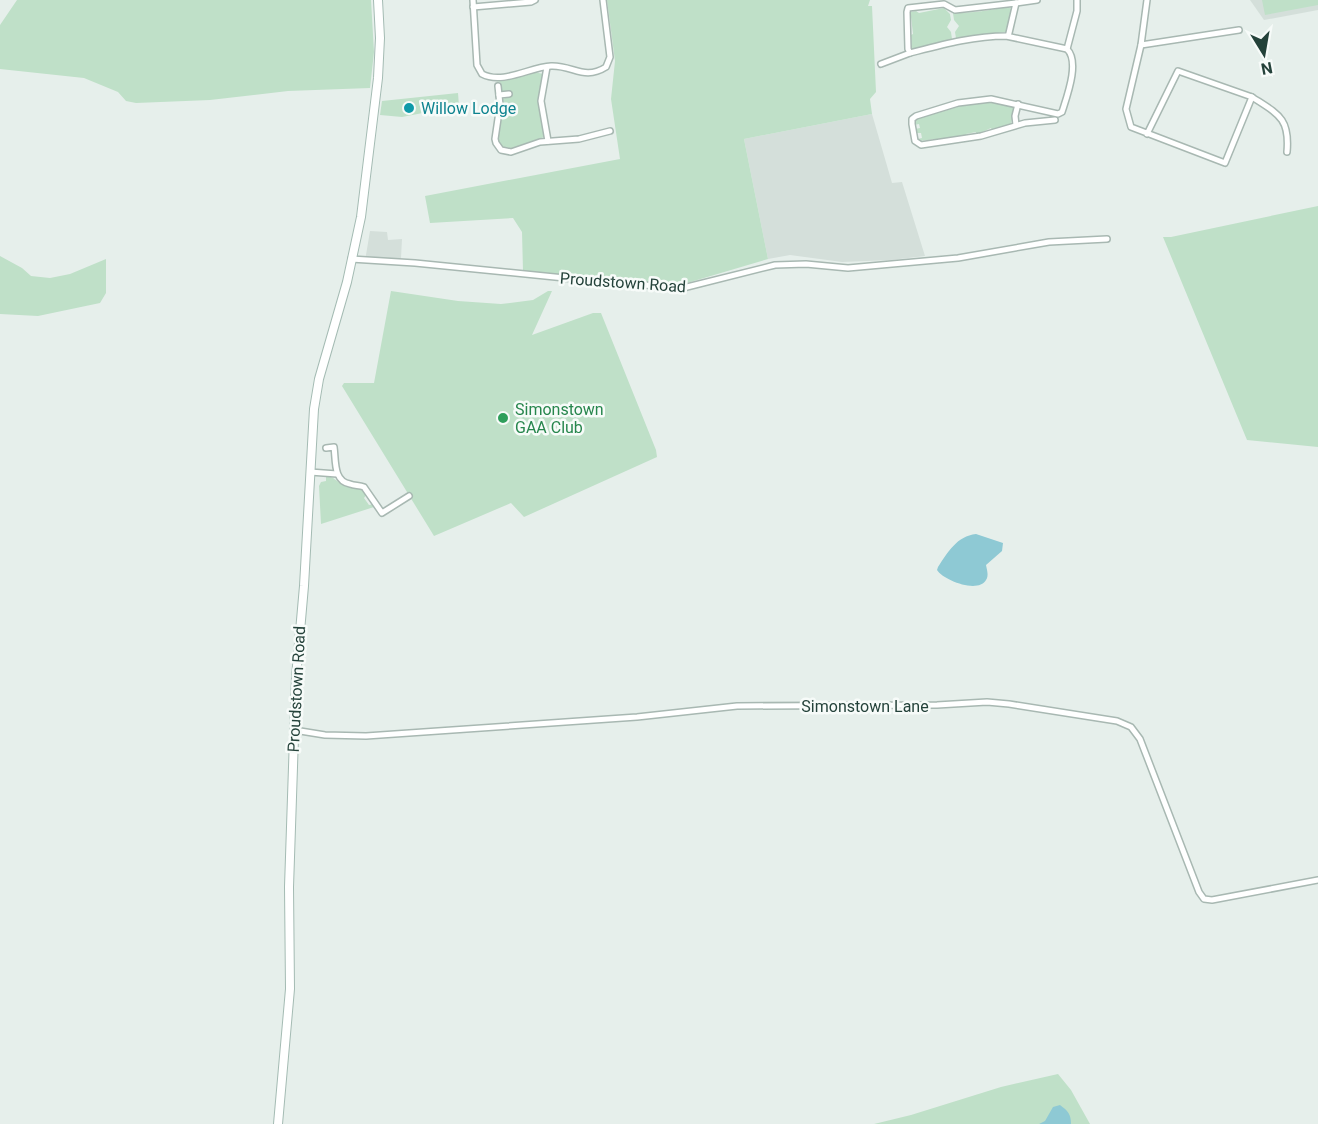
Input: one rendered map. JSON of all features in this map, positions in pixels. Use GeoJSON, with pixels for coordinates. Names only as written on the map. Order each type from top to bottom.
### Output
{"type":"FeatureCollection","features":[{"type":"Feature","properties":{"kind":"main road","name":"Proudstown Road"},"geometry":{"type":"LineString","coordinates":[[278,1124],[290,989],[290,886],[298,632],[304,586],[314,409],[319,379],[361,217],[378,78],[380,45],[378,0]]}},
{"type":"Feature","properties":{"kind":"street"},"geometry":{"type":"LineString","coordinates":[[473,0],[475,58],[479,70],[487,76],[503,76],[547,67],[566,67],[583,73],[596,72],[606,67],[610,57],[603,0]]}},
{"type":"Feature","properties":{"kind":"street"},"geometry":{"type":"LineString","coordinates":[[474,7],[535,0]]}},
{"type":"Feature","properties":{"kind":"street"},"geometry":{"type":"LineString","coordinates":[[910,53],[908,49],[908,8],[944,4],[955,10],[1037,0]]}},
{"type":"Feature","properties":{"kind":"street"},"geometry":{"type":"LineString","coordinates":[[1055,120],[1016,125],[982,136],[921,145],[915,141],[912,124],[912,118],[916,116],[966,102],[991,99],[1058,114],[1062,112],[1073,66],[1067,49],[1077,11],[1077,0]]}},
{"type":"Feature","properties":{"kind":"street"},"geometry":{"type":"LineString","coordinates":[[1147,0],[1141,45],[1126,109],[1131,127],[1225,163],[1252,97]]}},
{"type":"Feature","properties":{"kind":"street"},"geometry":{"type":"LineString","coordinates":[[1010,33],[1016,3]]}},
{"type":"Feature","properties":{"kind":"street"},"geometry":{"type":"LineString","coordinates":[[1141,45],[1239,30]]}},
{"type":"Feature","properties":{"kind":"street"},"geometry":{"type":"LineString","coordinates":[[881,64],[910,53],[955,42],[997,36],[1067,49]]}},
{"type":"Feature","properties":{"kind":"street"},"geometry":{"type":"LineString","coordinates":[[547,67],[541,101],[548,141]]}},
{"type":"Feature","properties":{"kind":"street"},"geometry":{"type":"LineString","coordinates":[[1146,134],[1178,71],[1252,97],[1284,120],[1288,135],[1287,152]]}},
{"type":"Feature","properties":{"kind":"street"},"geometry":{"type":"LineString","coordinates":[[498,86],[499,114],[495,139],[501,150],[511,152],[548,141],[568,141],[610,131]]}},
{"type":"Feature","properties":{"kind":"street"},"geometry":{"type":"LineString","coordinates":[[499,95],[509,94]]}},
{"type":"Feature","properties":{"kind":"street"},"geometry":{"type":"LineString","coordinates":[[1016,125],[1015,116],[1018,104]]}},
{"type":"Feature","properties":{"kind":"street"},"geometry":{"type":"LineString","coordinates":[[600,134],[602,142]]}},
{"type":"Feature","properties":{"kind":"street","name":"Proudstown Road"},"geometry":{"type":"LineString","coordinates":[[351,259],[415,263],[673,289],[693,287],[775,265],[806,264],[848,268],[958,258],[1049,242],[1107,239]]}},
{"type":"Feature","properties":{"kind":"street"},"geometry":{"type":"LineString","coordinates":[[326,447],[334,447],[338,474],[343,482],[360,485],[368,490],[382,513],[409,496]]}},
{"type":"Feature","properties":{"kind":"street"},"geometry":{"type":"LineString","coordinates":[[310,472],[338,474]]}},
{"type":"Feature","properties":{"kind":"street","name":"Simonstown Lane"},"geometry":{"type":"LineString","coordinates":[[294,730],[325,735],[366,736],[637,717],[737,706],[937,705],[987,702],[1009,704],[1117,721],[1131,726],[1140,739],[1199,892],[1204,899],[1212,900],[1318,880]]}},
{"type":"Feature","properties":{"kind":"shaded area"},"geometry":{"type":"Polygon","coordinates":[[[1250,0],[1318,0],[1318,10],[1264,20],[1250,0]]]}},
{"type":"Feature","properties":{"kind":"shaded area"},"geometry":{"type":"Polygon","coordinates":[[[872,114],[892,183],[902,182],[925,256],[842,262],[790,255],[768,259],[744,139],[872,114]]]}},
{"type":"Feature","properties":{"kind":"shaded area"},"geometry":{"type":"Polygon","coordinates":[[[370,231],[387,232],[388,240],[402,239],[401,258],[398,262],[365,261],[370,231]]]}},
{"type":"Feature","properties":{"kind":"green space"},"geometry":{"type":"Polygon","coordinates":[[[17,0],[371,0],[374,52],[370,88],[288,91],[210,100],[136,103],[126,101],[118,92],[84,78],[0,69],[0,25],[17,0]]]}},
{"type":"Feature","properties":{"kind":"green space"},"geometry":{"type":"Polygon","coordinates":[[[607,0],[870,0],[868,6],[872,6],[876,92],[870,99],[872,114],[744,139],[768,259],[687,283],[641,282],[523,271],[522,232],[513,218],[430,223],[425,196],[620,159],[611,99],[615,61],[607,0]]]}},
{"type":"Feature","properties":{"kind":"green space"},"geometry":{"type":"Polygon","coordinates":[[[1262,0],[1318,0],[1318,5],[1265,15],[1262,0]]]}},
{"type":"Feature","properties":{"kind":"green space"},"geometry":{"type":"Polygon","coordinates":[[[1009,7],[1011,9],[1006,32],[956,38],[955,32],[959,26],[954,20],[953,13],[1009,7]]]}},
{"type":"Feature","properties":{"kind":"green space"},"geometry":{"type":"Polygon","coordinates":[[[944,8],[950,14],[951,20],[947,27],[952,39],[912,49],[911,35],[913,34],[910,12],[919,13],[944,8]]]}},
{"type":"Feature","properties":{"kind":"green space"},"geometry":{"type":"Polygon","coordinates":[[[535,72],[543,74],[538,101],[544,137],[510,149],[500,146],[498,136],[503,99],[510,96],[508,92],[502,92],[500,82],[492,80],[508,79],[535,72]]]}},
{"type":"Feature","properties":{"kind":"green space"},"geometry":{"type":"Polygon","coordinates":[[[458,93],[459,106],[402,117],[380,115],[382,101],[458,93]]]}},
{"type":"Feature","properties":{"kind":"green space"},"geometry":{"type":"Polygon","coordinates":[[[994,101],[1013,105],[1011,124],[992,130],[991,128],[976,135],[976,132],[966,134],[966,136],[918,141],[917,139],[922,138],[921,133],[916,133],[915,129],[920,128],[919,124],[914,125],[917,119],[964,105],[994,101]]]}},
{"type":"Feature","properties":{"kind":"green space"},"geometry":{"type":"Polygon","coordinates":[[[1318,206],[1318,447],[1247,440],[1163,237],[1318,206]]]}},
{"type":"Feature","properties":{"kind":"green space"},"geometry":{"type":"Polygon","coordinates":[[[0,256],[22,268],[31,276],[50,278],[70,274],[106,259],[106,293],[100,303],[38,316],[0,314],[0,256]]]}},
{"type":"Feature","properties":{"kind":"green space","name":"Simonstown GAA Club"},"geometry":{"type":"Polygon","coordinates":[[[391,291],[458,301],[501,304],[533,300],[552,291],[532,335],[593,313],[601,313],[657,457],[524,517],[511,503],[434,536],[342,386],[344,383],[374,383],[391,291]]]}},
{"type":"Feature","properties":{"kind":"green space"},"geometry":{"type":"Polygon","coordinates":[[[326,476],[341,484],[362,490],[367,494],[364,498],[369,505],[374,504],[374,507],[321,524],[319,486],[321,482],[326,481],[326,476]]]}},
{"type":"Feature","properties":{"kind":"green space"},"geometry":{"type":"Polygon","coordinates":[[[1058,1074],[1071,1090],[1090,1124],[874,1124],[1001,1087],[1058,1074]]]}},
{"type":"Feature","properties":{"kind":"water"},"geometry":{"type":"Polygon","coordinates":[[[976,534],[1003,543],[1002,551],[986,565],[988,575],[986,580],[982,584],[969,586],[940,574],[938,567],[958,541],[976,534]]]}},
{"type":"Feature","properties":{"kind":"water"},"geometry":{"type":"Polygon","coordinates":[[[1060,1105],[1068,1113],[1071,1124],[1039,1124],[1045,1121],[1053,1107],[1060,1105]]]}},
{"type":"Feature","properties":{"kind":"place","name":"Willow Lodge"},"geometry":{"type":"Point","coordinates":[409,108]}},
{"type":"Feature","properties":{"kind":"place","name":"Simonstown GAA Club"},"geometry":{"type":"Point","coordinates":[503,418]}}]}
